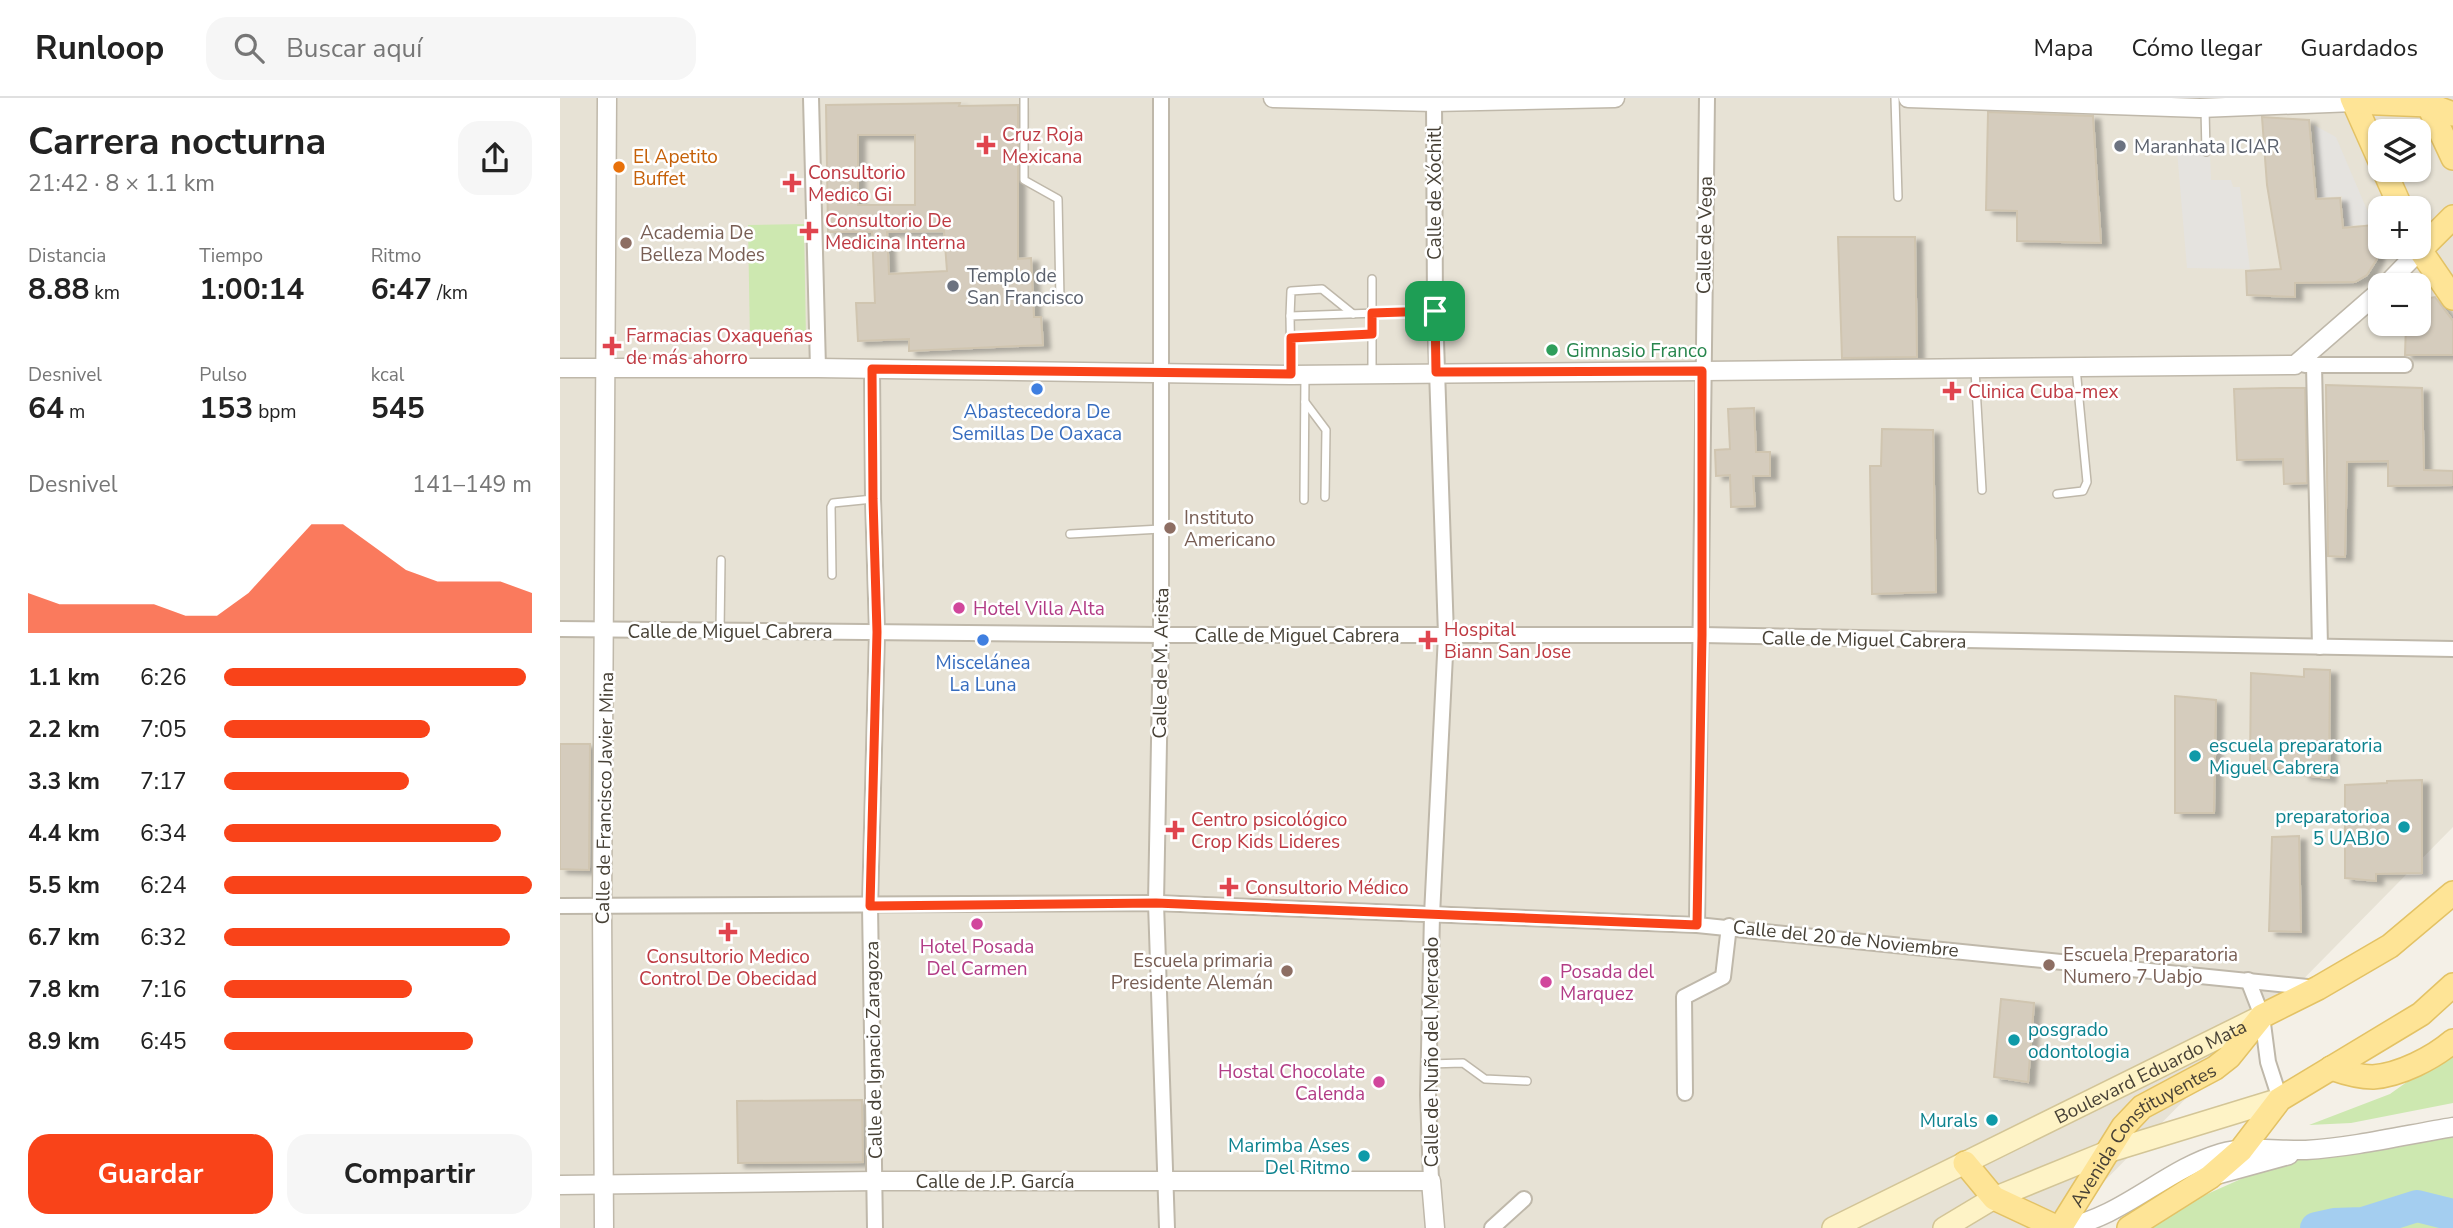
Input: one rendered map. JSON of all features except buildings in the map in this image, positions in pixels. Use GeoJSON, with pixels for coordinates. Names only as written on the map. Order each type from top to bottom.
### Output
{"type":"FeatureCollection","features":[{"type":"Feature","properties":{"kind":"main road"},"geometry":{"type":"LineString","coordinates":[[2368,134],[2353,100],[2425,100],[2453,114]]}},
{"type":"Feature","properties":{"kind":"main road"},"geometry":{"type":"LineString","coordinates":[[2425,100],[2453,158]]}},
{"type":"Feature","properties":{"kind":"main road"},"geometry":{"type":"LineString","coordinates":[[2431,237],[2453,217]]}},
{"type":"Feature","properties":{"kind":"main road"},"geometry":{"type":"LineString","coordinates":[[2426,259],[2453,298]]}},
{"type":"Feature","properties":{"kind":"main road","name":"Boulevard Eduardo Mata"},"geometry":{"type":"LineString","coordinates":[[1833,1228],[2318,988],[2390,946],[2453,893]]}},
{"type":"Feature","properties":{"kind":"main road"},"geometry":{"type":"LineString","coordinates":[[1944,1228],[1994,1198],[2108,1152],[2280,1099],[2421,1014],[2453,985]]}},
{"type":"Feature","properties":{"kind":"main road","name":"Avenida Constituyentes"},"geometry":{"type":"LineString","coordinates":[[2060,1228],[2123,1127],[2142,1107],[2215,1068],[2229,1057],[2262,1016]]}},
{"type":"Feature","properties":{"kind":"main road"},"geometry":{"type":"LineString","coordinates":[[2331,1068],[2352,1075],[2375,1077],[2399,1070],[2432,1055],[2453,1041]]}},
{"type":"Feature","properties":{"kind":"main road"},"geometry":{"type":"LineString","coordinates":[[2129,1228],[2210,1177],[2241,1150],[2280,1099]]}},
{"type":"Feature","properties":{"kind":"main road"},"geometry":{"type":"LineString","coordinates":[[1965,1163],[1994,1198],[2060,1228]]}},
{"type":"Feature","properties":{"kind":"street","name":"Calle de Francisco Javier Mina"},"geometry":{"type":"LineString","coordinates":[[604,1228],[602,906],[607,98]]}},
{"type":"Feature","properties":{"kind":"street"},"geometry":{"type":"LineString","coordinates":[[811,98],[818,368]]}},
{"type":"Feature","properties":{"kind":"street","name":"Calle de M. Arista"},"geometry":{"type":"LineString","coordinates":[[1161,98],[1161,635],[1156,903],[1167,1228]]}},
{"type":"Feature","properties":{"kind":"street"},"geometry":{"type":"LineString","coordinates":[[1273,98],[1615,98]]}},
{"type":"Feature","properties":{"kind":"street","name":"Calle de Vega"},"geometry":{"type":"LineString","coordinates":[[1697,925],[1707,98]]}},
{"type":"Feature","properties":{"kind":"street"},"geometry":{"type":"LineString","coordinates":[[1908,98],[2032,100],[2205,108],[2353,100]]}},
{"type":"Feature","properties":{"kind":"street","name":"Calle de Xóchitl"},"geometry":{"type":"LineString","coordinates":[[1434,100],[1436,372]]}},
{"type":"Feature","properties":{"kind":"street"},"geometry":{"type":"LineString","coordinates":[[2397,273],[2409,259]]}},
{"type":"Feature","properties":{"kind":"street"},"geometry":{"type":"LineString","coordinates":[[2295,365],[2368,301]]}},
{"type":"Feature","properties":{"kind":"street"},"geometry":{"type":"LineString","coordinates":[[2314,365],[2320,647]]}},
{"type":"Feature","properties":{"kind":"street"},"geometry":{"type":"LineString","coordinates":[[560,368],[1372,374],[2405,365]]}},
{"type":"Feature","properties":{"kind":"street","name":"Calle de Ignacio Zaragoza"},"geometry":{"type":"LineString","coordinates":[[872,369],[877,632],[870,906],[875,1228]]}},
{"type":"Feature","properties":{"kind":"street","name":"Calle de Nuño del Mercado"},"geometry":{"type":"LineString","coordinates":[[1436,372],[1446,635],[1432,915],[1429,1064],[1431,1181],[1436,1228]]}},
{"type":"Feature","properties":{"kind":"street","name":"Calle de Miguel Cabrera"},"geometry":{"type":"LineString","coordinates":[[560,629],[1161,635],[1702,635],[2453,649]]}},
{"type":"Feature","properties":{"kind":"street","name":"Calle del 20 de Noviembre"},"geometry":{"type":"LineString","coordinates":[[560,906],[1156,903],[1728,926],[2318,988]]}},
{"type":"Feature","properties":{"kind":"street"},"geometry":{"type":"LineString","coordinates":[[1685,1093],[1684,997],[1723,977],[1728,926]]}},
{"type":"Feature","properties":{"kind":"street"},"geometry":{"type":"LineString","coordinates":[[2248,980],[2262,1016],[2268,1062],[2280,1099]]}},
{"type":"Feature","properties":{"kind":"street"},"geometry":{"type":"LineString","coordinates":[[2210,1177],[2306,1150],[2453,1127]]}},
{"type":"Feature","properties":{"kind":"street"},"geometry":{"type":"LineString","coordinates":[[2060,1228],[2098,1219],[2198,1162],[2222,1153],[2241,1150],[2306,1150]]}},
{"type":"Feature","properties":{"kind":"street","name":"Calle de J.P. García"},"geometry":{"type":"LineString","coordinates":[[560,1185],[875,1181],[1431,1181]]}},
{"type":"Feature","properties":{"kind":"street"},"geometry":{"type":"LineString","coordinates":[[1492,1228],[1524,1199]]}},
{"type":"Feature","properties":{"kind":"lane"},"geometry":{"type":"LineString","coordinates":[[1024,98],[1024,180],[1058,199],[1059,299]]}},
{"type":"Feature","properties":{"kind":"lane"},"geometry":{"type":"LineString","coordinates":[[1895,98],[1898,197]]}},
{"type":"Feature","properties":{"kind":"lane"},"geometry":{"type":"LineString","coordinates":[[2205,108],[2206,152]]}},
{"type":"Feature","properties":{"kind":"lane"},"geometry":{"type":"LineString","coordinates":[[1371,278],[1372,374]]}},
{"type":"Feature","properties":{"kind":"lane"},"geometry":{"type":"LineString","coordinates":[[1304,500],[1305,402],[1291,338],[1291,291],[1322,289],[1353,314]]}},
{"type":"Feature","properties":{"kind":"lane"},"geometry":{"type":"LineString","coordinates":[[1290,316],[1435,311]]}},
{"type":"Feature","properties":{"kind":"lane"},"geometry":{"type":"LineString","coordinates":[[1291,338],[1372,334]]}},
{"type":"Feature","properties":{"kind":"lane"},"geometry":{"type":"LineString","coordinates":[[2057,494],[2082,491],[2087,482],[2076,367]]}},
{"type":"Feature","properties":{"kind":"lane"},"geometry":{"type":"LineString","coordinates":[[1975,369],[1982,490]]}},
{"type":"Feature","properties":{"kind":"lane"},"geometry":{"type":"LineString","coordinates":[[1305,402],[1326,430],[1325,498]]}},
{"type":"Feature","properties":{"kind":"lane"},"geometry":{"type":"LineString","coordinates":[[832,575],[833,503],[873,499]]}},
{"type":"Feature","properties":{"kind":"lane"},"geometry":{"type":"LineString","coordinates":[[1070,534],[1161,530]]}},
{"type":"Feature","properties":{"kind":"lane"},"geometry":{"type":"LineString","coordinates":[[720,631],[721,560]]}},
{"type":"Feature","properties":{"kind":"lane"},"geometry":{"type":"LineString","coordinates":[[1429,1064],[1464,1063],[1485,1079],[1527,1081]]}},
{"type":"Feature","properties":{"kind":"shaded area"},"geometry":{"type":"Polygon","coordinates":[[[560,98],[2453,98],[2453,827],[2079,1207],[2041,1228],[560,1228],[560,98]]]}},
{"type":"Feature","properties":{"kind":"shaded area"},"geometry":{"type":"Polygon","coordinates":[[[2314,125],[2336,137],[2368,212],[2368,224],[2345,226],[2342,196],[2318,198],[2314,125]]]}},
{"type":"Feature","properties":{"kind":"shaded area"},"geometry":{"type":"Polygon","coordinates":[[[2177,151],[2210,152],[2211,180],[2231,180],[2233,187],[2240,187],[2250,269],[2187,268],[2177,151]]]}},
{"type":"Feature","properties":{"kind":"green space"},"geometry":{"type":"Polygon","coordinates":[[[804,224],[806,340],[750,341],[748,225],[804,224]]]}},
{"type":"Feature","properties":{"kind":"green space"},"geometry":{"type":"Polygon","coordinates":[[[2453,1049],[2453,1103],[2351,1123],[2309,1125],[2390,1094],[2453,1049]]]}},
{"type":"Feature","properties":{"kind":"green space"},"geometry":{"type":"Polygon","coordinates":[[[2453,1127],[2453,1228],[2131,1228],[2306,1150],[2453,1127]]]}},
{"type":"Feature","properties":{"kind":"waterway"},"geometry":{"type":"LineString","coordinates":[[2316,1228],[2363,1223],[2417,1206],[2453,1215]]}},
{"type":"Feature","properties":{"kind":"place","name":"Cruz Roja Mexicana"},"geometry":{"type":"Point","coordinates":[986,145]}},
{"type":"Feature","properties":{"kind":"place","name":"Maranhata ICIAR"},"geometry":{"type":"Point","coordinates":[2120,146]}},
{"type":"Feature","properties":{"kind":"place","name":"El Apetito Buffet"},"geometry":{"type":"Point","coordinates":[619,167]}},
{"type":"Feature","properties":{"kind":"place","name":"Consultorio Medico Gi"},"geometry":{"type":"Point","coordinates":[792,183]}},
{"type":"Feature","properties":{"kind":"place","name":"Consultorio De Medicina Interna"},"geometry":{"type":"Point","coordinates":[809,231]}},
{"type":"Feature","properties":{"kind":"place","name":"Academia De Belleza Modes"},"geometry":{"type":"Point","coordinates":[626,243]}},
{"type":"Feature","properties":{"kind":"place","name":"Templo de San Francisco"},"geometry":{"type":"Point","coordinates":[953,286]}},
{"type":"Feature","properties":{"kind":"place","name":"Farmacias Oxaqueñas de más ahorro"},"geometry":{"type":"Point","coordinates":[612,346]}},
{"type":"Feature","properties":{"kind":"place","name":"Gimnasio Franco"},"geometry":{"type":"Point","coordinates":[1552,350]}},
{"type":"Feature","properties":{"kind":"place","name":"Abastecedora De Semillas De Oaxaca"},"geometry":{"type":"Point","coordinates":[1037,389]}},
{"type":"Feature","properties":{"kind":"place","name":"Clinica Cuba-mex"},"geometry":{"type":"Point","coordinates":[1952,391]}},
{"type":"Feature","properties":{"kind":"place","name":"Instituto Americano"},"geometry":{"type":"Point","coordinates":[1170,528]}},
{"type":"Feature","properties":{"kind":"place","name":"Hotel Villa Alta"},"geometry":{"type":"Point","coordinates":[959,608]}},
{"type":"Feature","properties":{"kind":"place","name":"Miscelánea La Luna"},"geometry":{"type":"Point","coordinates":[983,640]}},
{"type":"Feature","properties":{"kind":"place","name":"Hospital Biann San Jose"},"geometry":{"type":"Point","coordinates":[1428,640]}},
{"type":"Feature","properties":{"kind":"place","name":"escuela preparatoria Miguel Cabrera"},"geometry":{"type":"Point","coordinates":[2195,756]}},
{"type":"Feature","properties":{"kind":"place","name":"preparatorioa 5 UABJO"},"geometry":{"type":"Point","coordinates":[2404,827]}},
{"type":"Feature","properties":{"kind":"place","name":"Centro psicológico Crop Kids Lideres"},"geometry":{"type":"Point","coordinates":[1175,830]}},
{"type":"Feature","properties":{"kind":"place","name":"Consultorio Médico"},"geometry":{"type":"Point","coordinates":[1229,887]}},
{"type":"Feature","properties":{"kind":"place","name":"Hotel Posada Del Carmen"},"geometry":{"type":"Point","coordinates":[977,924]}},
{"type":"Feature","properties":{"kind":"place","name":"Consultorio Medico Control De Obecidad"},"geometry":{"type":"Point","coordinates":[728,932]}},
{"type":"Feature","properties":{"kind":"place","name":"Escuela Preparatoria Numero 7 Uabjo"},"geometry":{"type":"Point","coordinates":[2049,965]}},
{"type":"Feature","properties":{"kind":"place","name":"Escuela primaria Presidente Alemán"},"geometry":{"type":"Point","coordinates":[1287,971]}},
{"type":"Feature","properties":{"kind":"place","name":"Posada del Marquez"},"geometry":{"type":"Point","coordinates":[1546,982]}},
{"type":"Feature","properties":{"kind":"place","name":"posgrado odontologia"},"geometry":{"type":"Point","coordinates":[2014,1040]}},
{"type":"Feature","properties":{"kind":"place","name":"Hostal Chocolate Calenda"},"geometry":{"type":"Point","coordinates":[1379,1082]}},
{"type":"Feature","properties":{"kind":"place","name":"Murals"},"geometry":{"type":"Point","coordinates":[1992,1120]}},
{"type":"Feature","properties":{"kind":"place","name":"Marimba Ases Del Ritmo"},"geometry":{"type":"Point","coordinates":[1364,1156]}},
{"type":"Feature","properties":{"kind":"route"},"geometry":{"type":"LineString","coordinates":[[1435,311],[1436,372],[1702,371],[1702,635],[1697,925],[1156,903],[870,906],[877,632],[872,369],[1291,374],[1291,338],[1372,334],[1372,313],[1435,311]]}}]}
